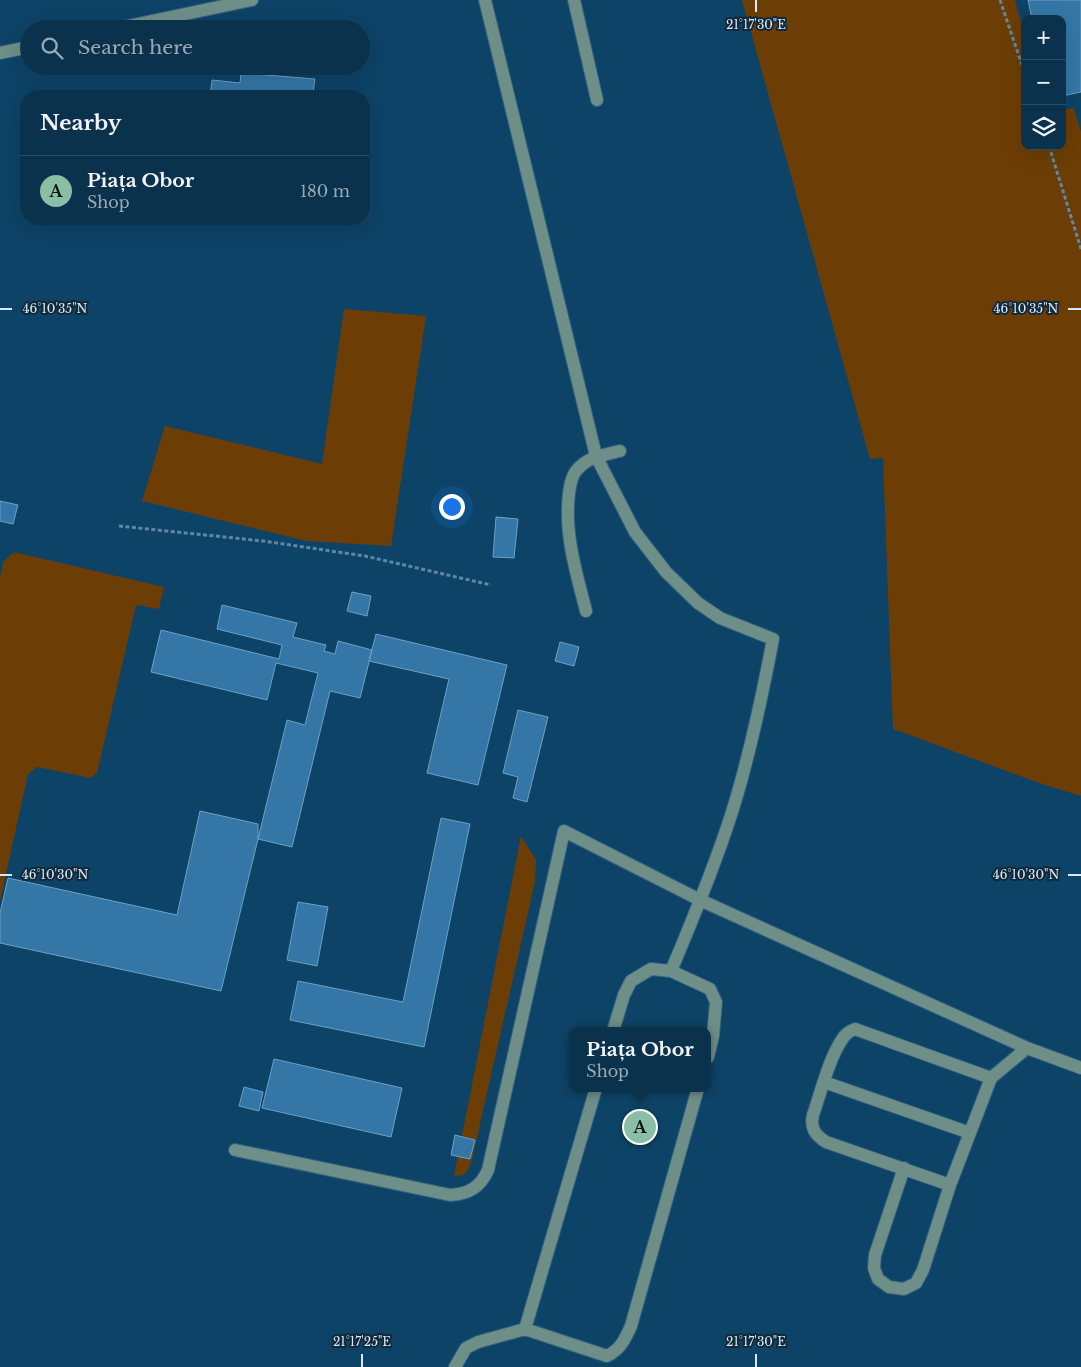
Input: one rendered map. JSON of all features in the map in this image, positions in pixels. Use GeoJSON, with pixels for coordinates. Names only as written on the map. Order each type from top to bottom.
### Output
{"type":"FeatureCollection","features":[{"type":"Feature","properties":{"kind":"street"},"geometry":{"type":"LineString","coordinates":[[157,20],[252,0]]}},
{"type":"Feature","properties":{"kind":"street"},"geometry":{"type":"LineString","coordinates":[[486,0],[596,456],[635,532],[666,572],[698,603],[720,618],[774,638],[756,725],[732,812],[700,900],[671,971]]}},
{"type":"Feature","properties":{"kind":"street"},"geometry":{"type":"LineString","coordinates":[[574,0],[597,100]]}},
{"type":"Feature","properties":{"kind":"street"},"geometry":{"type":"LineString","coordinates":[[0,53],[20,49]]}},
{"type":"Feature","properties":{"kind":"street"},"geometry":{"type":"LineString","coordinates":[[586,611],[568,536],[570,484],[575,472],[588,460],[596,456],[620,451]]}},
{"type":"Feature","properties":{"kind":"street"},"geometry":{"type":"LineString","coordinates":[[235,1150],[450,1194],[462,1194],[470,1191],[483,1181],[490,1161],[564,831],[700,900],[1027,1048],[1081,1068]]}},
{"type":"Feature","properties":{"kind":"street"},"geometry":{"type":"LineString","coordinates":[[614,1027],[624,995],[631,981],[651,968],[671,971],[710,989],[716,1002],[711,1044]]}},
{"type":"Feature","properties":{"kind":"street"},"geometry":{"type":"LineString","coordinates":[[950,1185],[826,1142],[818,1137],[811,1124],[824,1082],[843,1038],[849,1031],[855,1029],[991,1078]]}},
{"type":"Feature","properties":{"kind":"street"},"geometry":{"type":"LineString","coordinates":[[904,1168],[875,1255],[874,1268],[878,1279],[889,1287],[904,1289],[916,1283],[923,1270],[950,1185],[991,1078],[1027,1048]]}},
{"type":"Feature","properties":{"kind":"street"},"geometry":{"type":"LineString","coordinates":[[824,1082],[970,1132]]}},
{"type":"Feature","properties":{"kind":"street"},"geometry":{"type":"LineString","coordinates":[[525,1329],[595,1092]]}},
{"type":"Feature","properties":{"kind":"street"},"geometry":{"type":"LineString","coordinates":[[455,1367],[466,1348],[478,1342],[525,1329],[606,1362],[617,1351],[624,1342],[631,1326],[697,1092]]}},
{"type":"Feature","properties":{"kind":"path"},"geometry":{"type":"LineString","coordinates":[[1000,0],[1021,62]]}},
{"type":"Feature","properties":{"kind":"path"},"geometry":{"type":"LineString","coordinates":[[1050,150],[1081,249]]}},
{"type":"Feature","properties":{"kind":"path"},"geometry":{"type":"LineString","coordinates":[[119,526],[263,541],[365,556],[491,586]]}},
{"type":"Feature","properties":{"kind":"shaded area"},"geometry":{"type":"Polygon","coordinates":[[[742,0],[1015,0],[1021,23],[1021,150],[1066,150],[1066,109],[1074,108],[1081,132],[1081,796],[1042,784],[893,729],[883,458],[870,459],[742,0]]]}},
{"type":"Feature","properties":{"kind":"shaded area"},"geometry":{"type":"Polygon","coordinates":[[[344,309],[426,316],[391,546],[306,541],[142,501],[165,426],[322,464],[344,309]]]}},
{"type":"Feature","properties":{"kind":"shaded area"},"geometry":{"type":"Polygon","coordinates":[[[14,552],[164,587],[159,609],[136,605],[97,773],[91,778],[37,767],[28,774],[0,901],[0,578],[3,562],[14,552]]]}},
{"type":"Feature","properties":{"kind":"shaded area"},"geometry":{"type":"Polygon","coordinates":[[[521,836],[536,860],[535,882],[472,1159],[468,1170],[463,1175],[454,1176],[521,836]]]}},
{"type":"Feature","properties":{"kind":"building"},"geometry":{"type":"Polygon","coordinates":[[[1028,0],[1081,0],[1081,92],[1066,95],[1066,15],[1031,15],[1028,0]]]}},
{"type":"Feature","properties":{"kind":"building"},"geometry":{"type":"Polygon","coordinates":[[[241,75],[315,79],[313,90],[211,90],[212,80],[240,83],[241,75]]]}},
{"type":"Feature","properties":{"kind":"building"},"geometry":{"type":"Polygon","coordinates":[[[0,501],[18,505],[13,524],[0,521],[0,501]]]}},
{"type":"Feature","properties":{"kind":"building"},"geometry":{"type":"Polygon","coordinates":[[[496,517],[518,519],[514,558],[493,557],[496,517]]]}},
{"type":"Feature","properties":{"kind":"building"},"geometry":{"type":"Polygon","coordinates":[[[352,592],[371,596],[367,616],[347,611],[352,592]]]}},
{"type":"Feature","properties":{"kind":"building"},"geometry":{"type":"Polygon","coordinates":[[[222,605],[297,623],[293,637],[326,645],[324,651],[335,654],[338,641],[372,650],[360,698],[330,691],[292,847],[258,839],[287,720],[305,725],[318,673],[276,663],[267,700],[151,672],[161,630],[279,659],[282,645],[217,629],[222,605]]]}},
{"type":"Feature","properties":{"kind":"building"},"geometry":{"type":"Polygon","coordinates":[[[376,634],[507,665],[478,785],[427,773],[449,679],[369,661],[376,634]]]}},
{"type":"Feature","properties":{"kind":"building"},"geometry":{"type":"Polygon","coordinates":[[[560,642],[579,647],[574,666],[555,661],[560,642]]]}},
{"type":"Feature","properties":{"kind":"building"},"geometry":{"type":"Polygon","coordinates":[[[518,710],[548,717],[527,802],[513,798],[518,777],[503,773],[518,710]]]}},
{"type":"Feature","properties":{"kind":"building"},"geometry":{"type":"Polygon","coordinates":[[[200,811],[258,824],[258,839],[221,991],[0,943],[0,913],[8,878],[177,915],[200,811]]]}},
{"type":"Feature","properties":{"kind":"building"},"geometry":{"type":"Polygon","coordinates":[[[441,818],[470,824],[424,1047],[290,1020],[298,981],[403,1002],[441,818]]]}},
{"type":"Feature","properties":{"kind":"building"},"geometry":{"type":"Polygon","coordinates":[[[298,902],[328,907],[317,966],[287,960],[298,902]]]}},
{"type":"Feature","properties":{"kind":"building"},"geometry":{"type":"Polygon","coordinates":[[[274,1059],[402,1088],[391,1137],[262,1108],[274,1059]]]}},
{"type":"Feature","properties":{"kind":"building"},"geometry":{"type":"Polygon","coordinates":[[[244,1087],[263,1092],[259,1111],[239,1106],[244,1087]]]}},
{"type":"Feature","properties":{"kind":"building"},"geometry":{"type":"Polygon","coordinates":[[[455,1135],[475,1140],[470,1159],[451,1155],[455,1135]]]}},
{"type":"Feature","properties":{"kind":"place","name":"Piața Obor"},"geometry":{"type":"Point","coordinates":[640,1127]}}]}
